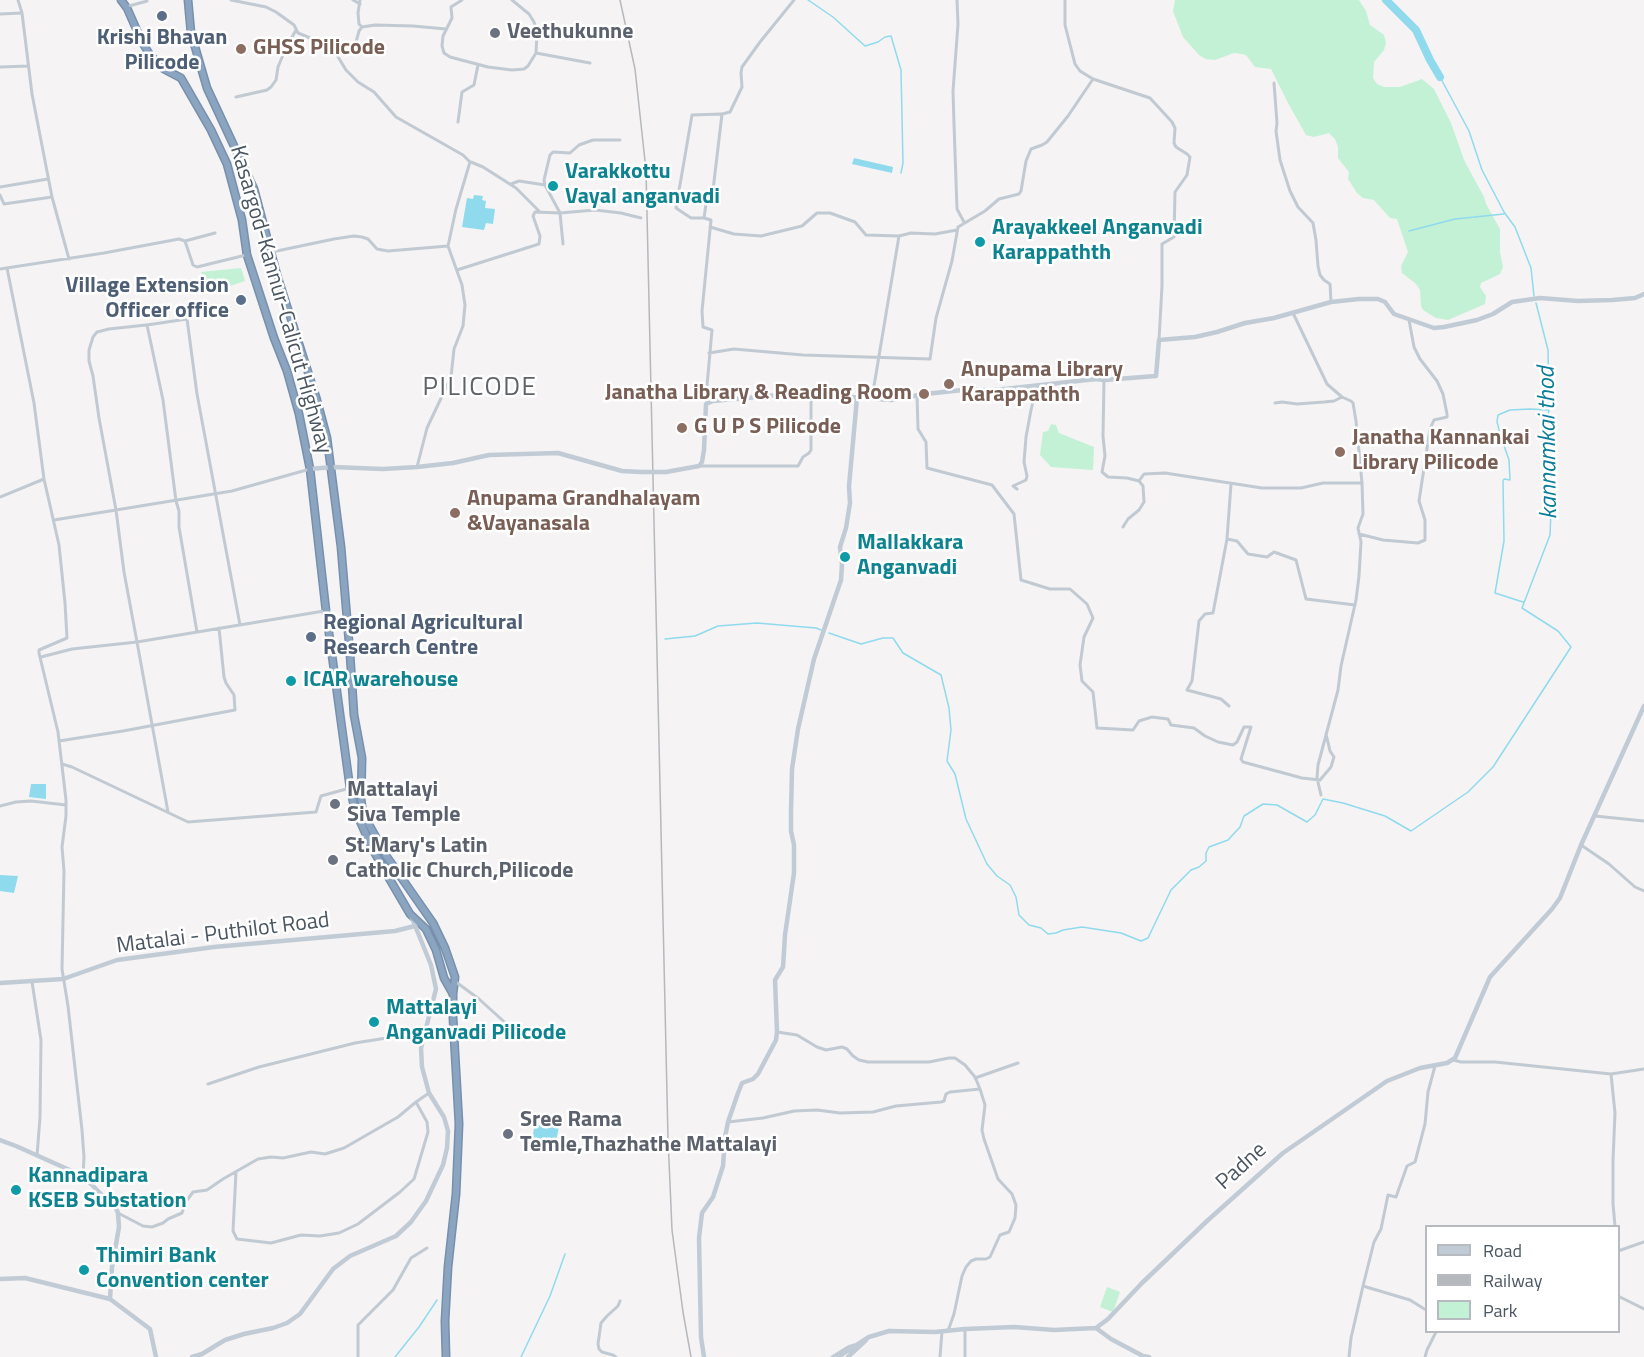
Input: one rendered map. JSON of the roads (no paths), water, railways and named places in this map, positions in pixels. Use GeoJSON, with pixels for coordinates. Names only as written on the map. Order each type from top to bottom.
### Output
{"type":"FeatureCollection","features":[{"type":"Feature","properties":{"kind":"highway","name":"Kasargod-Kannur-Calicut Highway"},"geometry":{"type":"LineString","coordinates":[[122,0],[150,55],[164,69],[181,78],[227,164],[242,220],[247,255],[290,382],[310,469],[326,611],[355,810],[372,848],[410,914],[426,929],[436,950],[444,978],[453,994]]}},
{"type":"Feature","properties":{"kind":"highway","name":"Kasargod-Kannur-Calicut Highway"},"geometry":{"type":"LineString","coordinates":[[188,0],[191,33],[207,88],[254,189],[327,438],[341,547],[354,715],[362,758],[363,814],[387,856],[433,923],[455,977],[453,994],[459,1124],[456,1194],[447,1278],[446,1357]]}},
{"type":"Feature","properties":{"kind":"street"},"geometry":{"type":"LineString","coordinates":[[18,0],[48,179],[69,259]]}},
{"type":"Feature","properties":{"kind":"street"},"geometry":{"type":"LineString","coordinates":[[231,0],[266,7],[294,25],[298,33],[332,47],[351,46],[356,42],[362,27]]}},
{"type":"Feature","properties":{"kind":"street"},"geometry":{"type":"LineString","coordinates":[[352,0],[360,2],[358,19],[362,27]]}},
{"type":"Feature","properties":{"kind":"street"},"geometry":{"type":"LineString","coordinates":[[462,0],[451,7],[452,18],[446,29],[442,46],[444,53],[447,56],[478,65],[512,70],[524,69],[536,52],[537,32],[529,14],[512,0]]}},
{"type":"Feature","properties":{"kind":"street"},"geometry":{"type":"LineString","coordinates":[[699,466],[704,450],[712,330],[703,327],[702,311],[711,220],[692,218],[676,208],[692,115],[730,112],[742,87],[742,67],[794,0]]}},
{"type":"Feature","properties":{"kind":"street"},"geometry":{"type":"LineString","coordinates":[[957,0],[954,124],[957,209],[964,222]]}},
{"type":"Feature","properties":{"kind":"street"},"geometry":{"type":"LineString","coordinates":[[707,402],[779,395],[891,400],[963,390],[995,390],[1096,379],[1156,376],[1162,286],[1162,244],[1174,237],[1175,192],[1187,175],[1190,157],[1176,147],[1175,128],[1172,122],[1150,98],[1093,79],[1075,64],[1065,25],[1065,0]]}},
{"type":"Feature","properties":{"kind":"street"},"geometry":{"type":"LineString","coordinates":[[127,8],[147,1]]}},
{"type":"Feature","properties":{"kind":"street"},"geometry":{"type":"LineString","coordinates":[[0,14],[21,13]]}},
{"type":"Feature","properties":{"kind":"street"},"geometry":{"type":"LineString","coordinates":[[362,27],[413,26],[446,29]]}},
{"type":"Feature","properties":{"kind":"street"},"geometry":{"type":"LineString","coordinates":[[236,96],[267,90],[271,87],[276,80],[278,67],[286,48],[296,30]]}},
{"type":"Feature","properties":{"kind":"street"},"geometry":{"type":"LineString","coordinates":[[332,47],[346,70],[358,82],[374,92],[396,117],[511,184],[539,211]]}},
{"type":"Feature","properties":{"kind":"street"},"geometry":{"type":"LineString","coordinates":[[536,52],[590,63]]}},
{"type":"Feature","properties":{"kind":"street"},"geometry":{"type":"LineString","coordinates":[[458,122],[462,92],[474,85],[478,65]]}},
{"type":"Feature","properties":{"kind":"street"},"geometry":{"type":"LineString","coordinates":[[0,67],[28,66]]}},
{"type":"Feature","properties":{"kind":"street"},"geometry":{"type":"LineString","coordinates":[[709,353],[734,349],[803,355],[930,359],[936,318],[958,227],[985,211],[999,199],[1019,194],[1031,149],[1047,142],[1093,79]]}},
{"type":"Feature","properties":{"kind":"street"},"geometry":{"type":"LineString","coordinates":[[1274,83],[1280,160],[1298,207],[1313,223],[1320,275],[1330,284],[1331,302]]}},
{"type":"Feature","properties":{"kind":"street"},"geometry":{"type":"LineString","coordinates":[[704,218],[707,197],[713,190],[722,114]]}},
{"type":"Feature","properties":{"kind":"street"},"geometry":{"type":"LineString","coordinates":[[563,244],[560,213],[544,185],[550,155],[553,152],[570,153],[579,145],[593,140],[620,140]]}},
{"type":"Feature","properties":{"kind":"street"},"geometry":{"type":"LineString","coordinates":[[417,468],[427,428],[451,377],[454,348],[463,326],[465,305],[458,270],[448,246],[470,162]]}},
{"type":"Feature","properties":{"kind":"street"},"geometry":{"type":"LineString","coordinates":[[0,187],[48,179]]}},
{"type":"Feature","properties":{"kind":"street"},"geometry":{"type":"LineString","coordinates":[[511,184],[519,181],[544,185]]}},
{"type":"Feature","properties":{"kind":"street"},"geometry":{"type":"LineString","coordinates":[[0,195],[4,204],[52,197]]}},
{"type":"Feature","properties":{"kind":"street"},"geometry":{"type":"LineString","coordinates":[[458,270],[539,244],[540,236],[533,216],[535,212],[560,213],[595,210],[641,218]]}},
{"type":"Feature","properties":{"kind":"street"},"geometry":{"type":"LineString","coordinates":[[710,227],[734,234],[761,236],[802,226],[817,213],[830,213],[855,222],[866,235],[899,236],[957,230]]}},
{"type":"Feature","properties":{"kind":"street"},"geometry":{"type":"LineString","coordinates":[[0,269],[179,239],[185,241],[215,233]]}},
{"type":"Feature","properties":{"kind":"street"},"geometry":{"type":"LineString","coordinates":[[272,252],[354,236],[368,239],[377,249],[388,251],[448,246]]}},
{"type":"Feature","properties":{"kind":"street"},"geometry":{"type":"LineString","coordinates":[[872,399],[899,236]]}},
{"type":"Feature","properties":{"kind":"street"},"geometry":{"type":"LineString","coordinates":[[185,241],[193,265],[198,267],[247,255]]}},
{"type":"Feature","properties":{"kind":"street"},"geometry":{"type":"LineString","coordinates":[[7,268],[34,403],[44,479],[60,545],[67,638],[39,650],[59,741],[66,805],[62,847],[64,871],[62,969],[82,1130],[83,1176]]}},
{"type":"Feature","properties":{"kind":"street"},"geometry":{"type":"LineString","coordinates":[[1159,340],[1195,337],[1331,302],[1368,298],[1385,302],[1394,314],[1434,328],[1477,320],[1493,314],[1512,302],[1540,298],[1578,301],[1612,300],[1635,298],[1644,294]]}},
{"type":"Feature","properties":{"kind":"street"},"geometry":{"type":"LineString","coordinates":[[1293,313],[1327,384],[1353,404],[1362,483],[1363,513],[1358,528],[1361,542],[1360,566],[1355,605],[1338,690],[1318,765],[1317,779],[1321,795]]}},
{"type":"Feature","properties":{"kind":"street"},"geometry":{"type":"LineString","coordinates":[[168,813],[124,572],[93,376],[88,361],[93,337],[97,332],[187,319],[197,394],[240,625]]}},
{"type":"Feature","properties":{"kind":"street"},"geometry":{"type":"LineString","coordinates":[[1359,534],[1383,540],[1418,543],[1425,540],[1425,520],[1419,501],[1430,429],[1434,420],[1447,417],[1447,414],[1443,394],[1437,381],[1414,347],[1409,319]]}},
{"type":"Feature","properties":{"kind":"street"},"geometry":{"type":"LineString","coordinates":[[147,325],[163,400],[179,511],[180,534],[197,632]]}},
{"type":"Feature","properties":{"kind":"street"},"geometry":{"type":"LineString","coordinates":[[1104,380],[1105,456],[1102,472],[1108,477],[1139,481],[1143,486],[1144,502],[1123,527]]}},
{"type":"Feature","properties":{"kind":"street"},"geometry":{"type":"LineString","coordinates":[[1017,489],[1013,486],[1026,480],[1024,462],[1026,437],[1037,385]]}},
{"type":"Feature","properties":{"kind":"street"},"geometry":{"type":"LineString","coordinates":[[917,395],[918,429],[926,442],[927,468],[992,485],[1014,514],[1021,580],[1050,589],[1070,589],[1087,604],[1093,618],[1084,638],[1080,665],[1082,681],[1093,692],[1097,728],[1133,730],[1139,721],[1152,717],[1168,719],[1171,725],[1194,728],[1218,742],[1233,745],[1237,742],[1244,727],[1251,727],[1241,759],[1243,762],[1302,778],[1320,780],[1331,767],[1334,757],[1330,751],[1326,734]]}},
{"type":"Feature","properties":{"kind":"street"},"geometry":{"type":"LineString","coordinates":[[54,520],[216,495],[310,469],[331,467],[417,468],[489,455],[558,453],[622,471],[642,472],[666,472],[699,466],[798,466],[811,450],[811,396]]}},
{"type":"Feature","properties":{"kind":"street"},"geometry":{"type":"LineString","coordinates":[[1275,403],[1324,402],[1342,397]]}},
{"type":"Feature","properties":{"kind":"street"},"geometry":{"type":"LineString","coordinates":[[704,1357],[701,1337],[699,1238],[702,1213],[713,1197],[723,1166],[728,1122],[742,1083],[758,1074],[776,1040],[775,980],[783,968],[785,928],[794,873],[794,845],[791,831],[792,769],[798,729],[814,659],[841,580],[840,547],[850,503],[849,486],[857,398]]}},
{"type":"Feature","properties":{"kind":"street"},"geometry":{"type":"LineString","coordinates":[[1139,481],[1144,474],[1165,473],[1262,488],[1301,488],[1323,483],[1362,483]]}},
{"type":"Feature","properties":{"kind":"street"},"geometry":{"type":"LineString","coordinates":[[0,496],[44,479]]}},
{"type":"Feature","properties":{"kind":"street"},"geometry":{"type":"LineString","coordinates":[[1229,706],[1221,699],[1187,690],[1192,681],[1199,621],[1205,614],[1213,614],[1227,539],[1231,484]]}},
{"type":"Feature","properties":{"kind":"street"},"geometry":{"type":"LineString","coordinates":[[1227,539],[1237,541],[1248,554],[1267,557],[1274,552],[1296,560],[1306,599],[1355,605]]}},
{"type":"Feature","properties":{"kind":"street"},"geometry":{"type":"LineString","coordinates":[[40,657],[72,649],[137,642],[326,611]]}},
{"type":"Feature","properties":{"kind":"street"},"geometry":{"type":"LineString","coordinates":[[59,741],[235,710],[234,695],[224,677],[219,628]]}},
{"type":"Feature","properties":{"kind":"street"},"geometry":{"type":"LineString","coordinates":[[1452,1060],[1458,1054],[1490,977],[1552,909],[1566,885],[1581,845],[1644,706]]}},
{"type":"Feature","properties":{"kind":"street"},"geometry":{"type":"LineString","coordinates":[[62,764],[188,822],[316,812],[321,796],[350,788]]}},
{"type":"Feature","properties":{"kind":"street"},"geometry":{"type":"LineString","coordinates":[[0,806],[31,801],[66,805]]}},
{"type":"Feature","properties":{"kind":"street"},"geometry":{"type":"LineString","coordinates":[[1595,816],[1644,821]]}},
{"type":"Feature","properties":{"kind":"street"},"geometry":{"type":"LineString","coordinates":[[1581,845],[1609,864],[1635,887],[1644,891]]}},
{"type":"Feature","properties":{"kind":"street","name":"Kasargod-Kannur-Calicut Highway"},"geometry":{"type":"LineString","coordinates":[[192,1357],[202,1354],[225,1340],[287,1323],[300,1314],[333,1269],[350,1256],[396,1236],[411,1222],[426,1201],[443,1166],[448,1131],[444,1117],[429,1094],[422,1067],[421,1048],[436,989],[431,965],[410,914]]}},
{"type":"Feature","properties":{"kind":"street","name":"Matalai - Puthilot Road"},"geometry":{"type":"LineString","coordinates":[[0,983],[63,979],[117,960],[214,946],[395,931],[415,926]]}},
{"type":"Feature","properties":{"kind":"street"},"geometry":{"type":"LineString","coordinates":[[32,981],[40,1040],[40,1117],[37,1156]]}},
{"type":"Feature","properties":{"kind":"street"},"geometry":{"type":"LineString","coordinates":[[455,981],[510,1027]]}},
{"type":"Feature","properties":{"kind":"street"},"geometry":{"type":"LineString","coordinates":[[208,1084],[259,1067],[356,1042],[424,1032]]}},
{"type":"Feature","properties":{"kind":"street"},"geometry":{"type":"LineString","coordinates":[[777,1032],[797,1035],[826,1050],[848,1048],[853,1056],[868,1062],[929,1062],[955,1058],[965,1065],[975,1078],[985,1105],[982,1130],[984,1138],[998,1179],[1012,1194],[1016,1205],[1016,1218],[1009,1232],[1000,1235],[990,1257],[976,1259],[966,1267],[954,1314],[945,1331],[940,1357]]}},
{"type":"Feature","properties":{"kind":"street"},"geometry":{"type":"LineString","coordinates":[[1452,1060],[1611,1074],[1644,1069]]}},
{"type":"Feature","properties":{"kind":"street","name":"Padne"},"geometry":{"type":"LineString","coordinates":[[1096,1329],[1207,1221],[1283,1153],[1387,1081],[1452,1060]]}},
{"type":"Feature","properties":{"kind":"street"},"geometry":{"type":"LineString","coordinates":[[975,1078],[1018,1063]]}},
{"type":"Feature","properties":{"kind":"street"},"geometry":{"type":"LineString","coordinates":[[1349,1357],[1350,1338],[1388,1196],[1396,1197],[1407,1166],[1415,1162],[1425,1124],[1428,1092],[1435,1064]]}},
{"type":"Feature","properties":{"kind":"street"},"geometry":{"type":"LineString","coordinates":[[1611,1074],[1615,1113],[1613,1160],[1615,1225]]}},
{"type":"Feature","properties":{"kind":"street"},"geometry":{"type":"LineString","coordinates":[[728,1122],[763,1118],[794,1111],[873,1112],[896,1106],[941,1102],[950,1092],[980,1089]]}},
{"type":"Feature","properties":{"kind":"street"},"geometry":{"type":"LineString","coordinates":[[118,1213],[143,1226],[152,1227],[163,1223],[182,1213],[185,1203],[193,1192],[207,1190],[258,1159],[284,1158],[311,1152],[326,1154],[344,1148],[398,1118],[429,1094]]}},
{"type":"Feature","properties":{"kind":"street"},"geometry":{"type":"LineString","coordinates":[[236,1172],[233,1231],[237,1239],[271,1243],[301,1235],[320,1236],[339,1233],[358,1224],[414,1179],[428,1132],[427,1122],[416,1102]]}},
{"type":"Feature","properties":{"kind":"street"},"geometry":{"type":"LineString","coordinates":[[0,1140],[83,1176],[115,1206],[119,1227],[111,1266],[110,1299]]}},
{"type":"Feature","properties":{"kind":"street"},"geometry":{"type":"LineString","coordinates":[[1620,1251],[1644,1242]]}},
{"type":"Feature","properties":{"kind":"street"},"geometry":{"type":"LineString","coordinates":[[357,1357],[358,1325],[393,1290],[411,1258],[427,1248]]}},
{"type":"Feature","properties":{"kind":"street"},"geometry":{"type":"LineString","coordinates":[[0,1279],[25,1278],[110,1299],[150,1329],[156,1357]]}},
{"type":"Feature","properties":{"kind":"street"},"geometry":{"type":"LineString","coordinates":[[1363,1286],[1410,1300],[1425,1309]]}},
{"type":"Feature","properties":{"kind":"street"},"geometry":{"type":"LineString","coordinates":[[1620,1297],[1644,1309]]}},
{"type":"Feature","properties":{"kind":"street"},"geometry":{"type":"LineString","coordinates":[[616,1357],[602,1352],[598,1344],[601,1323],[618,1306],[620,1300]]}},
{"type":"Feature","properties":{"kind":"street"},"geometry":{"type":"LineString","coordinates":[[832,1357],[869,1337],[889,1331],[1014,1327],[1096,1329],[1143,1356],[1149,1357]]}},
{"type":"Feature","properties":{"kind":"street"},"geometry":{"type":"LineString","coordinates":[[965,1329],[965,1357]]}},
{"type":"Feature","properties":{"kind":"street"},"geometry":{"type":"LineString","coordinates":[[1425,1357],[1436,1333]]}},
{"type":"Feature","properties":{"kind":"street"},"geometry":{"type":"LineString","coordinates":[[838,1357],[848,1354],[869,1337]]}},
{"type":"Feature","properties":{"kind":"street"},"geometry":{"type":"LineString","coordinates":[[848,1354],[856,1344]]}},
{"type":"Feature","properties":{"kind":"water"},"geometry":{"type":"Polygon","coordinates":[[[854,158],[893,167],[892,173],[852,164],[854,158]]]}},
{"type":"Feature","properties":{"kind":"water"},"geometry":{"type":"Polygon","coordinates":[[[474,195],[483,196],[482,200],[486,201],[485,208],[495,209],[493,224],[486,223],[484,230],[462,227],[467,198],[473,199],[474,195]]]}},
{"type":"Feature","properties":{"kind":"water"},"geometry":{"type":"Polygon","coordinates":[[[31,784],[46,784],[46,799],[29,797],[31,784]]]}},
{"type":"Feature","properties":{"kind":"water"},"geometry":{"type":"Polygon","coordinates":[[[0,875],[18,876],[14,893],[0,891],[0,875]]]}},
{"type":"Feature","properties":{"kind":"water"},"geometry":{"type":"Polygon","coordinates":[[[535,1121],[559,1126],[554,1153],[531,1149],[535,1121]]]}},
{"type":"Feature","properties":{"kind":"waterway"},"geometry":{"type":"LineString","coordinates":[[808,0],[833,17],[865,46],[891,36],[901,70],[903,163],[901,173]]}},
{"type":"Feature","properties":{"kind":"waterway"},"geometry":{"type":"LineString","coordinates":[[1386,0],[1416,30],[1440,77]]}},
{"type":"Feature","properties":{"kind":"waterway","name":"kannamkai thod"},"geometry":{"type":"LineString","coordinates":[[1440,77],[1469,131],[1482,170],[1504,212],[1515,227],[1531,268],[1534,296]]}},
{"type":"Feature","properties":{"kind":"waterway"},"geometry":{"type":"LineString","coordinates":[[1409,231],[1455,219],[1504,214]]}},
{"type":"Feature","properties":{"kind":"waterway"},"geometry":{"type":"LineString","coordinates":[[829,633],[861,644],[883,638],[893,638],[903,653],[941,675],[949,708],[951,730],[947,761],[955,774],[966,819],[987,864],[997,876],[1010,885],[1016,897],[1019,915],[1029,925],[1041,928],[1048,934],[1082,927],[1121,933],[1141,941],[1148,938],[1171,890],[1191,870],[1206,861],[1209,847],[1228,840],[1240,827],[1244,816],[1263,804],[1277,805],[1307,822],[1315,815],[1323,799],[1385,816],[1411,831],[1468,792],[1493,767],[1571,647],[1558,631],[1522,608],[1550,535],[1552,488],[1545,432],[1549,410],[1548,350],[1536,303]]}},
{"type":"Feature","properties":{"kind":"waterway"},"geometry":{"type":"LineString","coordinates":[[1523,602],[1495,593],[1504,541],[1503,481],[1504,479],[1510,480],[1509,460],[1497,422],[1498,415],[1510,410],[1548,410]]}},
{"type":"Feature","properties":{"kind":"waterway"},"geometry":{"type":"LineString","coordinates":[[665,639],[695,636],[718,626],[757,623],[821,630]]}},
{"type":"Feature","properties":{"kind":"waterway"},"geometry":{"type":"LineString","coordinates":[[521,1357],[550,1296],[565,1254]]}},
{"type":"Feature","properties":{"kind":"waterway"},"geometry":{"type":"LineString","coordinates":[[395,1357],[437,1300]]}},
{"type":"Feature","properties":{"kind":"railway"},"geometry":{"type":"LineString","coordinates":[[620,0],[635,69],[646,170],[668,1138],[672,1230],[691,1357]]}},
{"type":"Feature","properties":{"kind":"place","name":"Krishi Bhavan Pilicode"},"geometry":{"type":"Point","coordinates":[162,16]}},
{"type":"Feature","properties":{"kind":"place","name":"Veethukunne"},"geometry":{"type":"Point","coordinates":[495,33]}},
{"type":"Feature","properties":{"kind":"place","name":"GHSS Pilicode"},"geometry":{"type":"Point","coordinates":[241,49]}},
{"type":"Feature","properties":{"kind":"place","name":"Varakkottu Vayal anganvadi"},"geometry":{"type":"Point","coordinates":[553,186]}},
{"type":"Feature","properties":{"kind":"place","name":"Arayakkeel Anganvadi Karappathth"},"geometry":{"type":"Point","coordinates":[980,242]}},
{"type":"Feature","properties":{"kind":"place","name":"Village Extension Officer office"},"geometry":{"type":"Point","coordinates":[241,300]}},
{"type":"Feature","properties":{"kind":"place","name":"Anupama Library Karappathth"},"geometry":{"type":"Point","coordinates":[949,384]}},
{"type":"Feature","properties":{"kind":"place","name":"Janatha Library & Reading Room"},"geometry":{"type":"Point","coordinates":[924,394]}},
{"type":"Feature","properties":{"kind":"place","name":"G U P S Pilicode"},"geometry":{"type":"Point","coordinates":[682,428]}},
{"type":"Feature","properties":{"kind":"place","name":"Janatha Kannankai Library Pilicode"},"geometry":{"type":"Point","coordinates":[1340,452]}},
{"type":"Feature","properties":{"kind":"place","name":"Anupama Grandhalayam &Vayanasala"},"geometry":{"type":"Point","coordinates":[455,513]}},
{"type":"Feature","properties":{"kind":"place","name":"Mallakkara Anganvadi"},"geometry":{"type":"Point","coordinates":[845,557]}},
{"type":"Feature","properties":{"kind":"place","name":"Regional Agricultural Research Centre"},"geometry":{"type":"Point","coordinates":[311,637]}},
{"type":"Feature","properties":{"kind":"place","name":"ICAR warehouse"},"geometry":{"type":"Point","coordinates":[291,681]}},
{"type":"Feature","properties":{"kind":"place","name":"Mattalayi Siva Temple"},"geometry":{"type":"Point","coordinates":[335,804]}},
{"type":"Feature","properties":{"kind":"place","name":"St.Mary's Latin Catholic Church,Pilicode"},"geometry":{"type":"Point","coordinates":[333,860]}},
{"type":"Feature","properties":{"kind":"place","name":"Mattalayi Anganvadi Pilicode"},"geometry":{"type":"Point","coordinates":[374,1022]}},
{"type":"Feature","properties":{"kind":"place","name":"Sree Rama Temle,Thazhathe Mattalayi"},"geometry":{"type":"Point","coordinates":[508,1134]}},
{"type":"Feature","properties":{"kind":"place","name":"Kannadipara KSEB Substation"},"geometry":{"type":"Point","coordinates":[16,1190]}},
{"type":"Feature","properties":{"kind":"place","name":"Thimiri Bank Convention center"},"geometry":{"type":"Point","coordinates":[84,1270]}},
{"type":"Feature","properties":{"kind":"district","name":"PILICODE"},"geometry":{"type":"Point","coordinates":[480,389]}}]}
